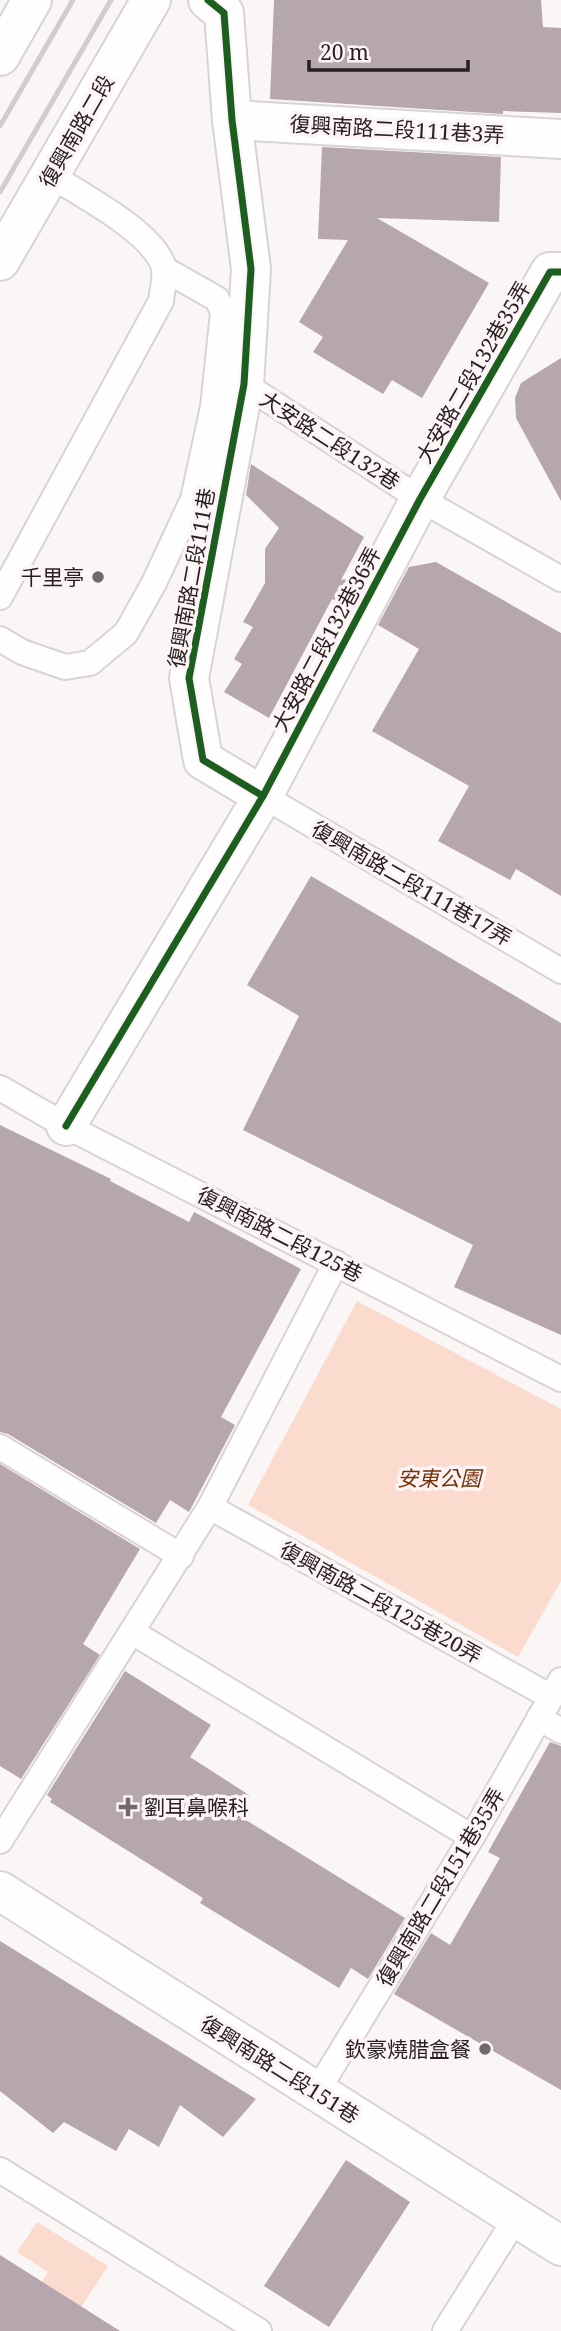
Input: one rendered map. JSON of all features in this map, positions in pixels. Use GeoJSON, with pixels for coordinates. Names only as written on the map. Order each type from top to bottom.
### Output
{"type":"FeatureCollection","features":[{"type":"Feature","properties":{"kind":"street"},"geometry":{"type":"LineString","coordinates":[[0,56],[32,0]]}},
{"type":"Feature","properties":{"kind":"street","name":"復興南路二段"},"geometry":{"type":"LineString","coordinates":[[0,261],[151,0]]}},
{"type":"Feature","properties":{"kind":"street","name":"復興南路二段111巷"},"geometry":{"type":"LineString","coordinates":[[208,0],[224,13],[232,120],[251,269],[244,384],[189,678],[203,760],[263,796]]}},
{"type":"Feature","properties":{"kind":"street","name":"復興南路二段111巷3弄"},"geometry":{"type":"LineString","coordinates":[[232,120],[561,139]]}},
{"type":"Feature","properties":{"kind":"street","name":"大安路二段132巷35弄"},"geometry":{"type":"LineString","coordinates":[[420,499],[550,272],[561,272]]}},
{"type":"Feature","properties":{"kind":"street","name":"大安路二段132巷36弄"},"geometry":{"type":"LineString","coordinates":[[263,796],[420,499]]}},
{"type":"Feature","properties":{"kind":"street"},"geometry":{"type":"LineString","coordinates":[[66,1126],[263,796]]}},
{"type":"Feature","properties":{"kind":"street","name":"復興南路二段151巷"},"geometry":{"type":"LineString","coordinates":[[0,1891],[561,2246]]}},
{"type":"Feature","properties":{"kind":"lane"},"geometry":{"type":"LineString","coordinates":[[0,597],[162,301],[164,269],[154,247],[114,215],[50,175]]}},
{"type":"Feature","properties":{"kind":"lane"},"geometry":{"type":"LineString","coordinates":[[0,639],[22,652],[65,667],[90,663],[126,634],[154,583],[193,499],[213,407],[223,312],[217,299],[164,269]]}},
{"type":"Feature","properties":{"kind":"lane","name":"大安路二段132巷"},"geometry":{"type":"LineString","coordinates":[[244,384],[420,499],[561,579]]}},
{"type":"Feature","properties":{"kind":"lane","name":"復興南路二段111巷17弄"},"geometry":{"type":"LineString","coordinates":[[263,796],[561,971]]}},
{"type":"Feature","properties":{"kind":"lane","name":"復興南路二段125巷"},"geometry":{"type":"LineString","coordinates":[[0,1088],[66,1126],[561,1379]]}},
{"type":"Feature","properties":{"kind":"lane"},"geometry":{"type":"LineString","coordinates":[[0,1841],[210,1507],[336,1263]]}},
{"type":"Feature","properties":{"kind":"lane"},"geometry":{"type":"LineString","coordinates":[[0,1447],[181,1556]]}},
{"type":"Feature","properties":{"kind":"lane","name":"復興南路二段125巷20弄"},"geometry":{"type":"LineString","coordinates":[[210,1507],[551,1698],[561,1731]]}},
{"type":"Feature","properties":{"kind":"lane"},"geometry":{"type":"LineString","coordinates":[[132,1632],[472,1837]]}},
{"type":"Feature","properties":{"kind":"lane","name":"復興南路二段151巷35弄"},"geometry":{"type":"LineString","coordinates":[[316,2092],[472,1837],[551,1698]]}},
{"type":"Feature","properties":{"kind":"lane"},"geometry":{"type":"LineString","coordinates":[[0,2170],[259,2331]]}},
{"type":"Feature","properties":{"kind":"lane"},"geometry":{"type":"LineString","coordinates":[[445,2331],[516,2218]]}},
{"type":"Feature","properties":{"kind":"green space","name":"安東公園"},"geometry":{"type":"Polygon","coordinates":[[[357,1301],[561,1409],[561,1581],[518,1657],[248,1505],[357,1301]]]}},
{"type":"Feature","properties":{"kind":"green space"},"geometry":{"type":"Polygon","coordinates":[[[37,2222],[108,2266],[81,2307],[42,2282],[48,2272],[17,2252],[37,2222]]]}},
{"type":"Feature","properties":{"kind":"building"},"geometry":{"type":"Polygon","coordinates":[[[274,0],[541,0],[543,27],[561,28],[561,113],[503,111],[503,114],[270,99],[274,0]]]}},
{"type":"Feature","properties":{"kind":"building"},"geometry":{"type":"Polygon","coordinates":[[[322,147],[501,157],[499,222],[377,218],[489,283],[422,398],[392,380],[383,394],[313,352],[323,337],[299,322],[348,240],[318,239],[322,147]]]}},
{"type":"Feature","properties":{"kind":"building"},"geometry":{"type":"Polygon","coordinates":[[[561,358],[561,501],[516,418],[515,398],[521,383],[561,358]]]}},
{"type":"Feature","properties":{"kind":"building"},"geometry":{"type":"Polygon","coordinates":[[[251,464],[364,537],[341,580],[354,578],[340,603],[332,599],[269,718],[224,692],[242,664],[234,659],[253,627],[243,622],[265,583],[265,549],[279,528],[246,495],[251,464]]]}},
{"type":"Feature","properties":{"kind":"building"},"geometry":{"type":"Polygon","coordinates":[[[436,562],[561,633],[561,896],[516,869],[510,880],[438,841],[469,786],[372,731],[419,649],[378,625],[409,567],[436,562]]]}},
{"type":"Feature","properties":{"kind":"building"},"geometry":{"type":"Polygon","coordinates":[[[311,876],[561,1023],[561,1335],[454,1287],[473,1245],[243,1130],[299,1016],[247,985],[311,876]]]}},
{"type":"Feature","properties":{"kind":"building"},"geometry":{"type":"Polygon","coordinates":[[[0,1125],[111,1179],[110,1181],[189,1222],[194,1212],[301,1269],[221,1417],[235,1425],[189,1512],[170,1500],[156,1523],[8,1434],[0,1432],[0,1125]]]}},
{"type":"Feature","properties":{"kind":"building"},"geometry":{"type":"Polygon","coordinates":[[[0,1464],[140,1549],[83,1644],[100,1655],[21,1779],[0,1766],[0,1464]]]}},
{"type":"Feature","properties":{"kind":"building"},"geometry":{"type":"Polygon","coordinates":[[[125,1671],[211,1725],[190,1757],[249,1795],[236,1814],[405,1918],[368,1979],[351,1968],[339,1988],[200,1903],[203,1898],[50,1802],[52,1799],[47,1795],[125,1671]]]}},
{"type":"Feature","properties":{"kind":"building"},"geometry":{"type":"Polygon","coordinates":[[[550,1742],[561,1746],[561,2090],[394,1994],[431,1933],[450,1945],[500,1858],[488,1852],[550,1742]]]}},
{"type":"Feature","properties":{"kind":"building"},"geometry":{"type":"Polygon","coordinates":[[[0,1941],[256,2099],[223,2137],[180,2105],[159,2147],[129,2129],[116,2151],[64,2122],[53,2133],[0,2091],[0,1941]]]}},
{"type":"Feature","properties":{"kind":"building"},"geometry":{"type":"Polygon","coordinates":[[[346,2160],[410,2202],[329,2327],[264,2286],[346,2160]]]}},
{"type":"Feature","properties":{"kind":"building"},"geometry":{"type":"Polygon","coordinates":[[[0,2255],[120,2331],[0,2331],[0,2255]]]}},
{"type":"Feature","properties":{"kind":"railway"},"geometry":{"type":"LineString","coordinates":[[0,126],[73,0]]}},
{"type":"Feature","properties":{"kind":"railway"},"geometry":{"type":"LineString","coordinates":[[0,192],[111,0]]}},
{"type":"Feature","properties":{"kind":"cycle path"},"geometry":{"type":"LineString","coordinates":[[208,0],[224,13],[232,120],[251,269],[244,384],[189,678],[203,760],[263,796]]}},
{"type":"Feature","properties":{"kind":"cycle path"},"geometry":{"type":"LineString","coordinates":[[66,1126],[263,796],[420,499],[550,272],[561,272]]}},
{"type":"Feature","properties":{"kind":"place","name":"千里亭"},"geometry":{"type":"Point","coordinates":[98,577]}},
{"type":"Feature","properties":{"kind":"place","name":"劉耳鼻喉科"},"geometry":{"type":"Point","coordinates":[128,1807]}},
{"type":"Feature","properties":{"kind":"place","name":"欽豪燒腊盒餐"},"geometry":{"type":"Point","coordinates":[485,2049]}}]}
